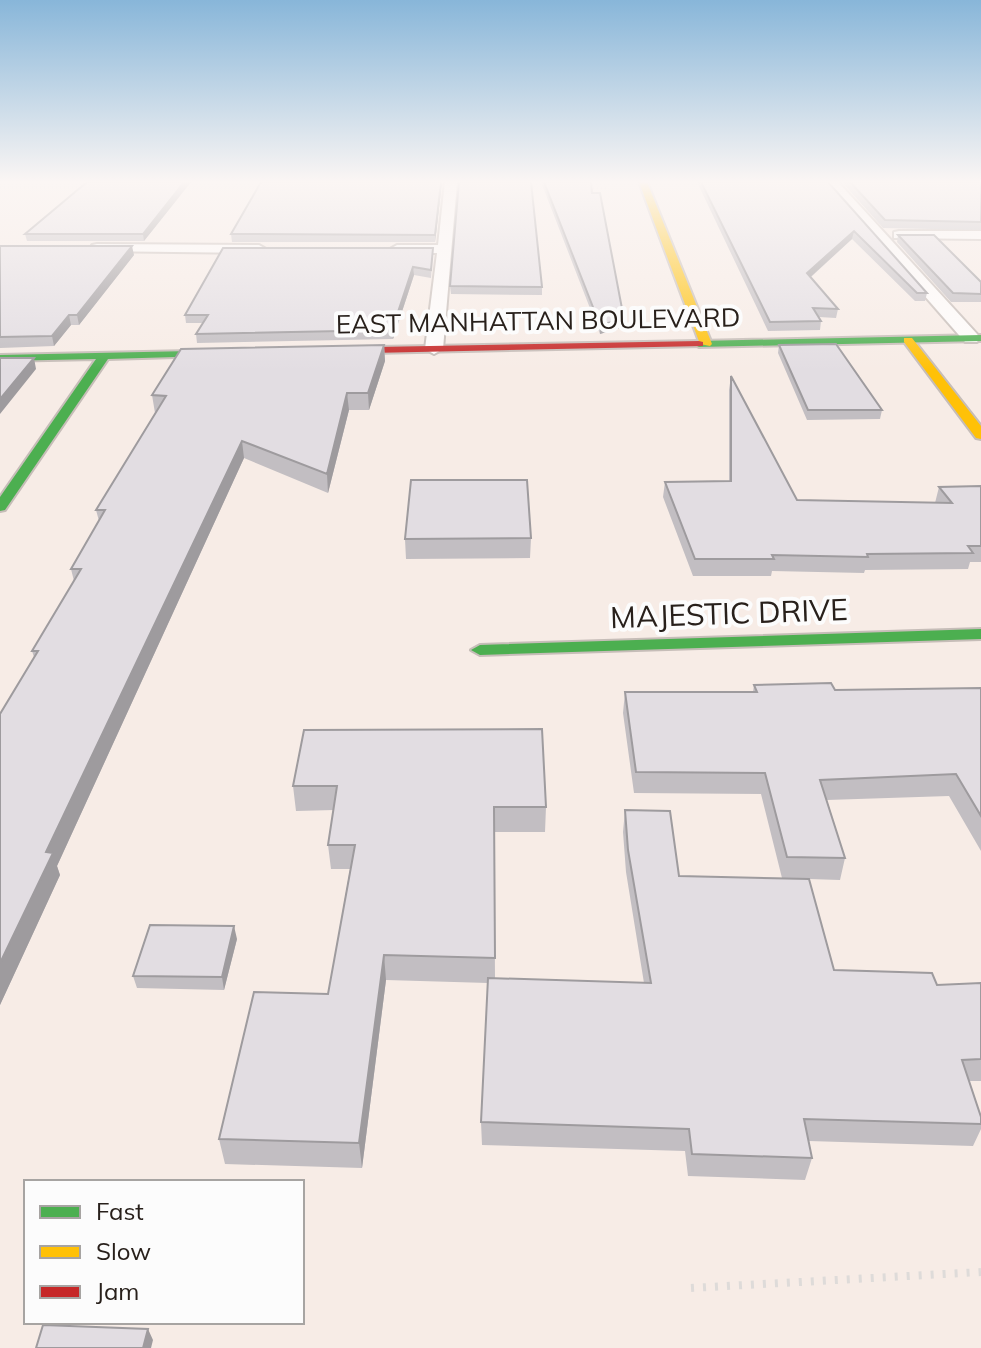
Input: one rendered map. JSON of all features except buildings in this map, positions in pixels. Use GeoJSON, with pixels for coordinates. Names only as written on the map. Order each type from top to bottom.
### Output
{"type":"FeatureCollection","features":[{"type":"Feature","properties":{"kind":"street"},"geometry":{"type":"LineString","coordinates":[[667,245],[706,344]]}},
{"type":"Feature","properties":{"kind":"street","name":"EAST MANHATTAN BOULEVARD"},"geometry":{"type":"LineString","coordinates":[[308,352],[976,338]]}},
{"type":"Feature","properties":{"kind":"street"},"geometry":{"type":"LineString","coordinates":[[908,340],[981,435]]}},
{"type":"Feature","properties":{"kind":"street"},"geometry":{"type":"LineString","coordinates":[[0,358],[261,352]]}},
{"type":"Feature","properties":{"kind":"street"},"geometry":{"type":"LineString","coordinates":[[0,507],[104,356]]}},
{"type":"Feature","properties":{"kind":"street","name":"MAJESTIC DRIVE"},"geometry":{"type":"LineString","coordinates":[[480,650],[981,634]]}},
{"type":"Feature","properties":{"kind":"lane"},"geometry":{"type":"LineString","coordinates":[[434,349],[444,245]]}},
{"type":"Feature","properties":{"kind":"lane"},"geometry":{"type":"LineString","coordinates":[[887,245],[976,338]]}},
{"type":"Feature","properties":{"kind":"lane"},"geometry":{"type":"LineString","coordinates":[[79,248],[270,249]]}},
{"type":"Feature","properties":{"kind":"lane"},"geometry":{"type":"LineString","coordinates":[[381,249],[444,249]]}},
{"type":"Feature","properties":{"kind":"path"},"geometry":{"type":"LineString","coordinates":[[691,1288],[981,1272]]}},
{"type":"Feature","properties":{"kind":"traffic: fast"},"geometry":{"type":"LineString","coordinates":[[699,344],[981,338]]}},
{"type":"Feature","properties":{"kind":"traffic: fast"},"geometry":{"type":"LineString","coordinates":[[0,358],[239,353]]}},
{"type":"Feature","properties":{"kind":"traffic: fast"},"geometry":{"type":"LineString","coordinates":[[0,507],[104,356]]}},
{"type":"Feature","properties":{"kind":"traffic: fast"},"geometry":{"type":"LineString","coordinates":[[480,650],[981,634]]}},
{"type":"Feature","properties":{"kind":"traffic: slow"},"geometry":{"type":"LineString","coordinates":[[667,245],[706,344]]}},
{"type":"Feature","properties":{"kind":"traffic: slow"},"geometry":{"type":"LineString","coordinates":[[908,340],[981,435]]}},
{"type":"Feature","properties":{"kind":"traffic: jam"},"geometry":{"type":"LineString","coordinates":[[324,351],[699,344]]}}]}
